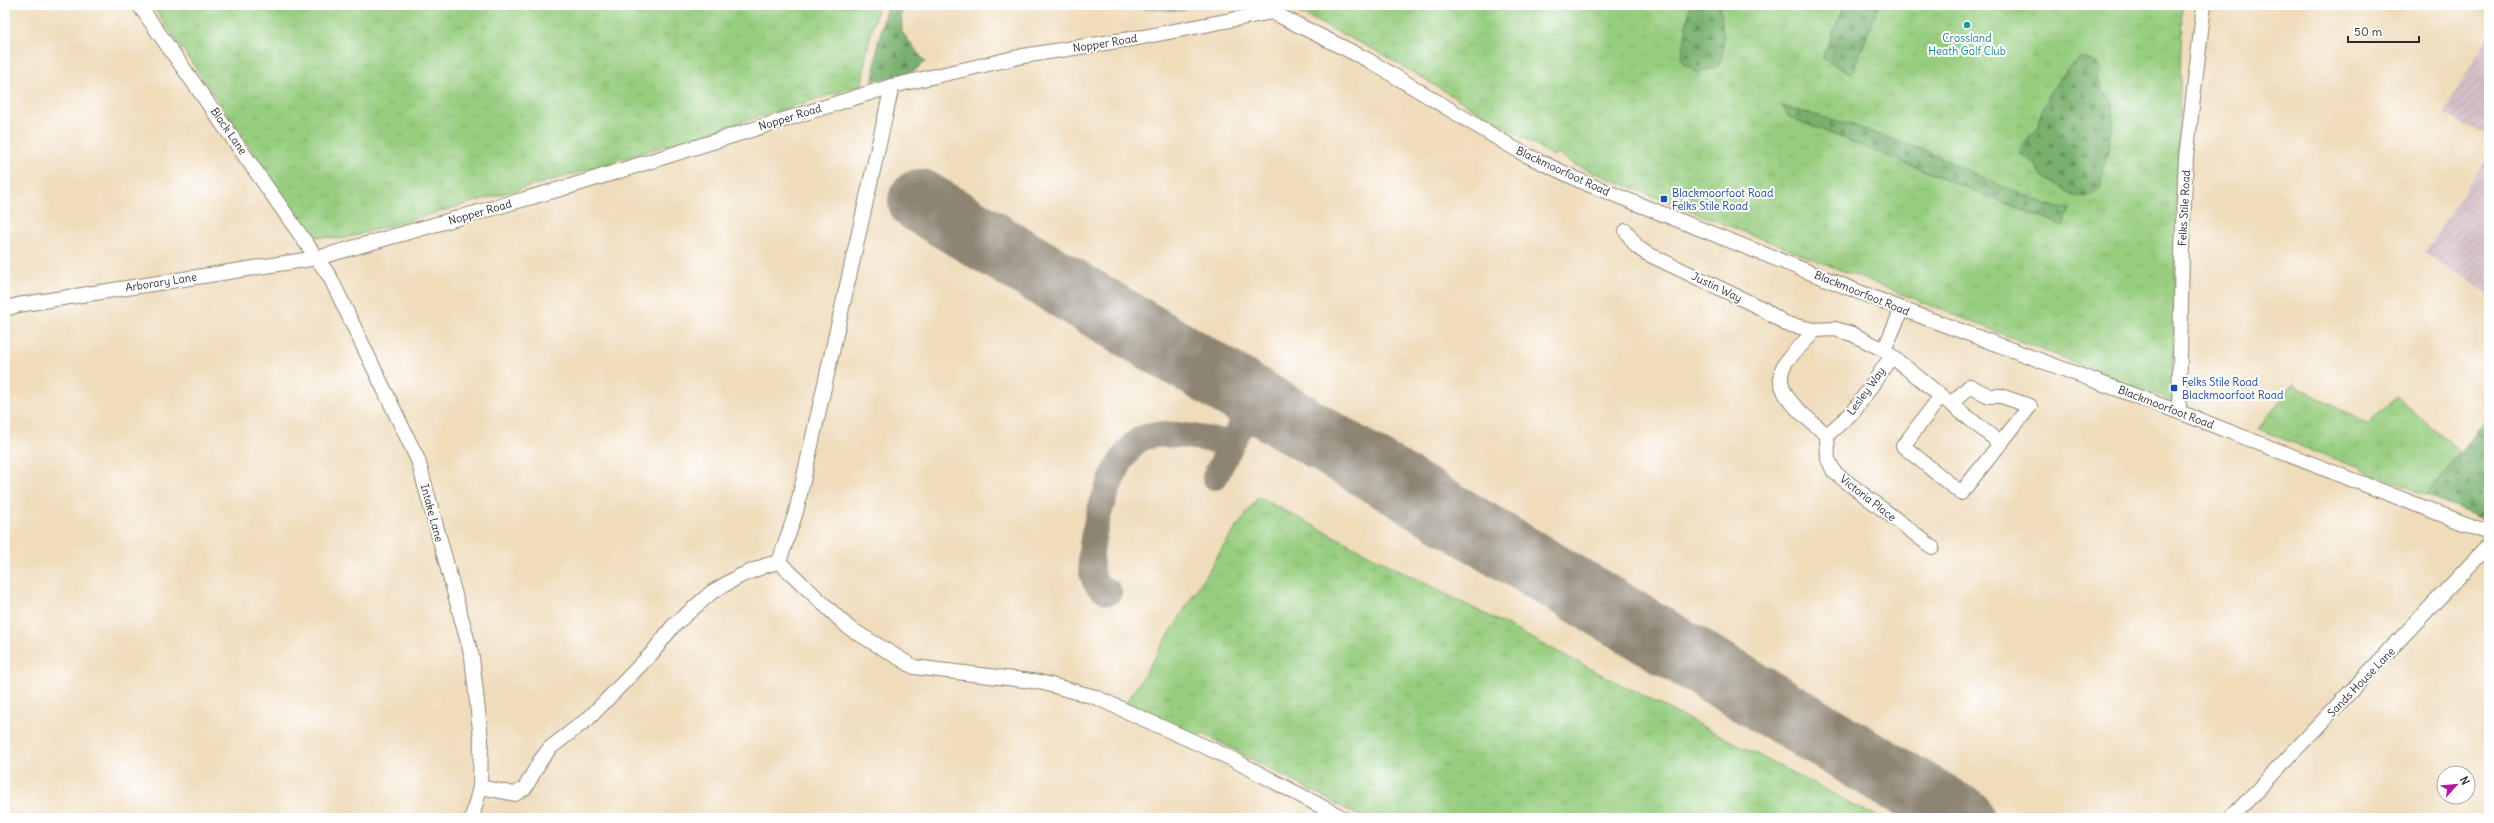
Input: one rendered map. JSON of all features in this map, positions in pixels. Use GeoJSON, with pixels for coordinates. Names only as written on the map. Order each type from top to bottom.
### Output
{"type":"FeatureCollection","features":[{"type":"Feature","properties":{"kind":"street","name":"Black Lane"},"geometry":{"type":"LineString","coordinates":[[139,5],[317,258]]}},
{"type":"Feature","properties":{"kind":"street","name":"Blackmoorfoot Road"},"geometry":{"type":"LineString","coordinates":[[1258,5],[1368,60],[1522,153],[1585,183],[1902,309],[2179,412],[2489,533]]}},
{"type":"Feature","properties":{"kind":"street","name":"Felks Stile Road"},"geometry":{"type":"LineString","coordinates":[[2179,412],[2182,247],[2186,158],[2204,5]]}},
{"type":"Feature","properties":{"kind":"street","name":"Nopper Road"},"geometry":{"type":"LineString","coordinates":[[317,258],[571,186],[892,86],[1023,56],[1142,37],[1272,12]]}},
{"type":"Feature","properties":{"kind":"street"},"geometry":{"type":"LineString","coordinates":[[779,562],[796,512],[892,86]]}},
{"type":"Feature","properties":{"kind":"street","name":"Justin Way"},"geometry":{"type":"LineString","coordinates":[[1626,231],[1637,247],[1646,253],[1763,309],[1786,324],[1815,330]]}},
{"type":"Feature","properties":{"kind":"street","name":"Arborary Lane"},"geometry":{"type":"LineString","coordinates":[[5,309],[18,305],[317,258]]}},
{"type":"Feature","properties":{"kind":"street","name":"Intake Lane"},"geometry":{"type":"LineString","coordinates":[[317,258],[330,277],[418,460],[472,657],[481,739],[480,787],[472,818]]}},
{"type":"Feature","properties":{"kind":"street","name":"Lesley Way"},"geometry":{"type":"LineString","coordinates":[[1827,435],[1854,411],[1887,353],[1902,309]]}},
{"type":"Feature","properties":{"kind":"street","name":"Lesley Way"},"geometry":{"type":"LineString","coordinates":[[1815,330],[1835,329],[1852,334],[1887,353]]}},
{"type":"Feature","properties":{"kind":"street"},"geometry":{"type":"LineString","coordinates":[[1815,330],[1785,363],[1781,376],[1785,391],[1794,406],[1827,435]]}},
{"type":"Feature","properties":{"kind":"street"},"geometry":{"type":"LineString","coordinates":[[1887,353],[2001,444]]}},
{"type":"Feature","properties":{"kind":"street"},"geometry":{"type":"LineString","coordinates":[[1970,386],[1989,396],[2001,396],[2030,406],[1961,494],[1903,446],[1946,400],[1970,386]]}},
{"type":"Feature","properties":{"kind":"street","name":"Victoria Place"},"geometry":{"type":"LineString","coordinates":[[1827,435],[1828,459],[1834,472],[1932,547]]}},
{"type":"Feature","properties":{"kind":"street","name":"Sands House Lane"},"geometry":{"type":"LineString","coordinates":[[2231,818],[2489,545]]}},
{"type":"Feature","properties":{"kind":"street"},"geometry":{"type":"LineString","coordinates":[[480,787],[515,794],[526,788],[540,761],[550,748],[588,718],[652,653],[673,626],[712,592],[740,576],[767,565],[779,562]]}},
{"type":"Feature","properties":{"kind":"street"},"geometry":{"type":"LineString","coordinates":[[779,562],[849,628],[914,667],[1040,682],[1095,697],[1230,758],[1343,818]]}},
{"type":"Feature","properties":{"kind":"shaded area"},"geometry":{"type":"Polygon","coordinates":[[[2489,35],[2489,136],[2443,114],[2489,35]]]}},
{"type":"Feature","properties":{"kind":"shaded area"},"geometry":{"type":"Polygon","coordinates":[[[2489,154],[2489,294],[2425,252],[2489,154]]]}},
{"type":"Feature","properties":{"kind":"green space"},"geometry":{"type":"Polygon","coordinates":[[[152,5],[878,5],[866,54],[862,85],[577,173],[342,239],[311,236],[152,5]]]}},
{"type":"Feature","properties":{"kind":"green space"},"geometry":{"type":"Polygon","coordinates":[[[887,5],[901,5],[902,32],[925,62],[914,71],[873,81],[878,43],[887,5]]]}},
{"type":"Feature","properties":{"kind":"green space"},"geometry":{"type":"Polygon","coordinates":[[[1135,5],[1184,5],[1184,11],[1134,8],[1135,5]]]}},
{"type":"Feature","properties":{"kind":"green space"},"geometry":{"type":"Polygon","coordinates":[[[1284,5],[2182,5],[2172,401],[1575,165],[1558,154],[1555,157],[1382,54],[1284,5]]]}},
{"type":"Feature","properties":{"kind":"green space"},"geometry":{"type":"Polygon","coordinates":[[[1690,5],[1720,5],[1724,46],[1719,66],[1698,73],[1681,61],[1690,5]]]}},
{"type":"Feature","properties":{"kind":"green space"},"geometry":{"type":"Polygon","coordinates":[[[1845,5],[1879,5],[1852,74],[1822,58],[1845,5]]]}},
{"type":"Feature","properties":{"kind":"green space"},"geometry":{"type":"Polygon","coordinates":[[[2080,58],[2094,61],[2100,68],[2099,82],[2102,89],[2113,102],[2113,123],[2100,189],[2088,197],[2077,197],[2051,182],[2042,176],[2037,166],[2020,153],[2037,128],[2040,115],[2052,90],[2068,69],[2080,58]]]}},
{"type":"Feature","properties":{"kind":"green space"},"geometry":{"type":"Polygon","coordinates":[[[1782,106],[1852,125],[1929,152],[1996,184],[2058,208],[2070,209],[2063,226],[1789,117],[1782,106]]]}},
{"type":"Feature","properties":{"kind":"green space"},"geometry":{"type":"Polygon","coordinates":[[[2293,384],[2367,424],[2397,397],[2460,451],[2427,495],[2258,429],[2293,384]]]}},
{"type":"Feature","properties":{"kind":"green space"},"geometry":{"type":"Polygon","coordinates":[[[2489,416],[2489,522],[2427,495],[2489,416]]]}},
{"type":"Feature","properties":{"kind":"green space"},"geometry":{"type":"Polygon","coordinates":[[[1258,497],[1880,818],[1363,818],[1202,733],[1199,737],[1126,704],[1223,547],[1258,497]]]}},
{"type":"Feature","properties":{"kind":"taxiway"},"geometry":{"type":"LineString","coordinates":[[1215,477],[1241,425],[1254,420],[1296,424]]}},
{"type":"Feature","properties":{"kind":"taxiway"},"geometry":{"type":"LineString","coordinates":[[1109,592],[1101,588],[1094,579],[1091,563],[1092,544],[1096,523],[1103,501],[1121,461],[1132,446],[1143,438],[1163,435],[1186,436],[1231,443]]}},
{"type":"Feature","properties":{"kind":"runway"},"geometry":{"type":"LineString","coordinates":[[920,201],[1962,818]]}},
{"type":"Feature","properties":{"kind":"place","name":"Crossland Heath Golf Club"},"geometry":{"type":"Point","coordinates":[1967,25]}},
{"type":"Feature","properties":{"kind":"place","name":"Blackmoorfoot Road Felks Stile Road"},"geometry":{"type":"Point","coordinates":[1664,199]}},
{"type":"Feature","properties":{"kind":"place","name":"Felks Stile Road Blackmoorfoot Road"},"geometry":{"type":"Point","coordinates":[2174,388]}}]}
